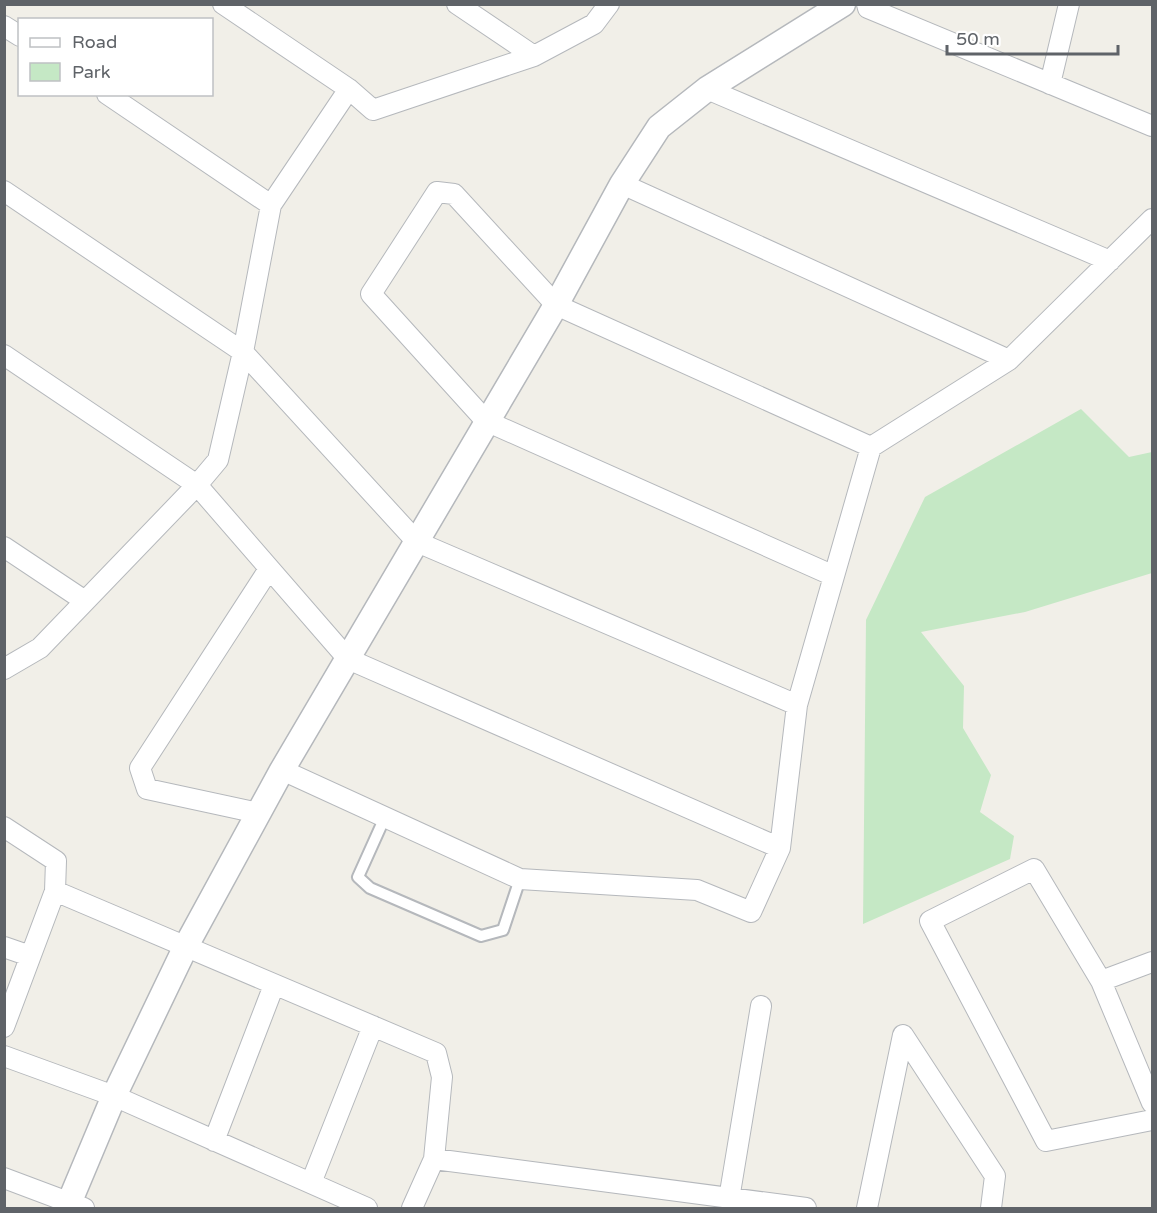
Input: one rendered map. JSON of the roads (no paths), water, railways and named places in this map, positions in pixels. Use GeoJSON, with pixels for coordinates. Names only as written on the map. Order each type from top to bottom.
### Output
{"type":"FeatureCollection","features":[{"type":"Feature","properties":{"kind":"street"},"geometry":{"type":"LineString","coordinates":[[223,4],[349,89],[373,110],[534,56],[594,24],[609,4]]}},
{"type":"Feature","properties":{"kind":"street"},"geometry":{"type":"LineString","coordinates":[[457,4],[534,56]]}},
{"type":"Feature","properties":{"kind":"street"},"geometry":{"type":"LineString","coordinates":[[4,1178],[73,1207],[114,1096],[186,946],[258,813],[556,305],[622,184],[658,127],[707,89],[843,4]]}},
{"type":"Feature","properties":{"kind":"street"},"geometry":{"type":"LineString","coordinates":[[867,4],[868,8],[1152,126]]}},
{"type":"Feature","properties":{"kind":"street"},"geometry":{"type":"LineString","coordinates":[[1050,84],[1069,4]]}},
{"type":"Feature","properties":{"kind":"street"},"geometry":{"type":"LineString","coordinates":[[4,26],[18,35]]}},
{"type":"Feature","properties":{"kind":"street"},"geometry":{"type":"LineString","coordinates":[[4,669],[40,648],[197,485],[218,460],[243,352],[271,205],[349,89]]}},
{"type":"Feature","properties":{"kind":"street"},"geometry":{"type":"LineString","coordinates":[[707,89],[1110,261]]}},
{"type":"Feature","properties":{"kind":"street"},"geometry":{"type":"LineString","coordinates":[[110,96],[271,205]]}},
{"type":"Feature","properties":{"kind":"street"},"geometry":{"type":"LineString","coordinates":[[622,184],[1009,360]]}},
{"type":"Feature","properties":{"kind":"street"},"geometry":{"type":"LineString","coordinates":[[4,191],[243,352],[417,542],[797,705]]}},
{"type":"Feature","properties":{"kind":"street"},"geometry":{"type":"LineString","coordinates":[[834,576],[486,421],[371,294],[437,192],[454,194],[556,305],[871,447]]}},
{"type":"Feature","properties":{"kind":"street"},"geometry":{"type":"LineString","coordinates":[[282,770],[520,879],[697,890],[751,912],[780,848],[797,705],[871,447],[1009,360],[1152,219]]}},
{"type":"Feature","properties":{"kind":"street"},"geometry":{"type":"LineString","coordinates":[[4,355],[197,485],[348,659],[780,848]]}},
{"type":"Feature","properties":{"kind":"street"},"geometry":{"type":"LineString","coordinates":[[4,547],[85,601]]}},
{"type":"Feature","properties":{"kind":"street"},"geometry":{"type":"LineString","coordinates":[[258,813],[147,789],[140,768],[269,569]]}},
{"type":"Feature","properties":{"kind":"street"},"geometry":{"type":"LineString","coordinates":[[4,827],[56,861],[55,891],[4,1027]]}},
{"type":"Feature","properties":{"kind":"street"},"geometry":{"type":"LineString","coordinates":[[1152,1103],[1101,981],[1034,869],[930,921],[1046,1141],[1152,1120]]}},
{"type":"Feature","properties":{"kind":"street"},"geometry":{"type":"LineString","coordinates":[[55,891],[436,1053],[442,1077],[434,1159],[412,1209]]}},
{"type":"Feature","properties":{"kind":"street"},"geometry":{"type":"LineString","coordinates":[[4,946],[30,956]]}},
{"type":"Feature","properties":{"kind":"street"},"geometry":{"type":"LineString","coordinates":[[1101,981],[1152,962]]}},
{"type":"Feature","properties":{"kind":"street"},"geometry":{"type":"LineString","coordinates":[[214,1141],[274,985]]}},
{"type":"Feature","properties":{"kind":"street"},"geometry":{"type":"LineString","coordinates":[[729,1199],[761,1006]]}},
{"type":"Feature","properties":{"kind":"street"},"geometry":{"type":"LineString","coordinates":[[310,1183],[374,1026]]}},
{"type":"Feature","properties":{"kind":"street"},"geometry":{"type":"LineString","coordinates":[[867,1209],[903,1035],[995,1176],[991,1209]]}},
{"type":"Feature","properties":{"kind":"street"},"geometry":{"type":"LineString","coordinates":[[4,1056],[114,1096],[367,1209]]}},
{"type":"Feature","properties":{"kind":"street"},"geometry":{"type":"LineString","coordinates":[[434,1159],[806,1209]]}},
{"type":"Feature","properties":{"kind":"lane"},"geometry":{"type":"LineString","coordinates":[[385,817],[358,877],[370,888],[481,936],[502,930],[520,879]]}}]}
